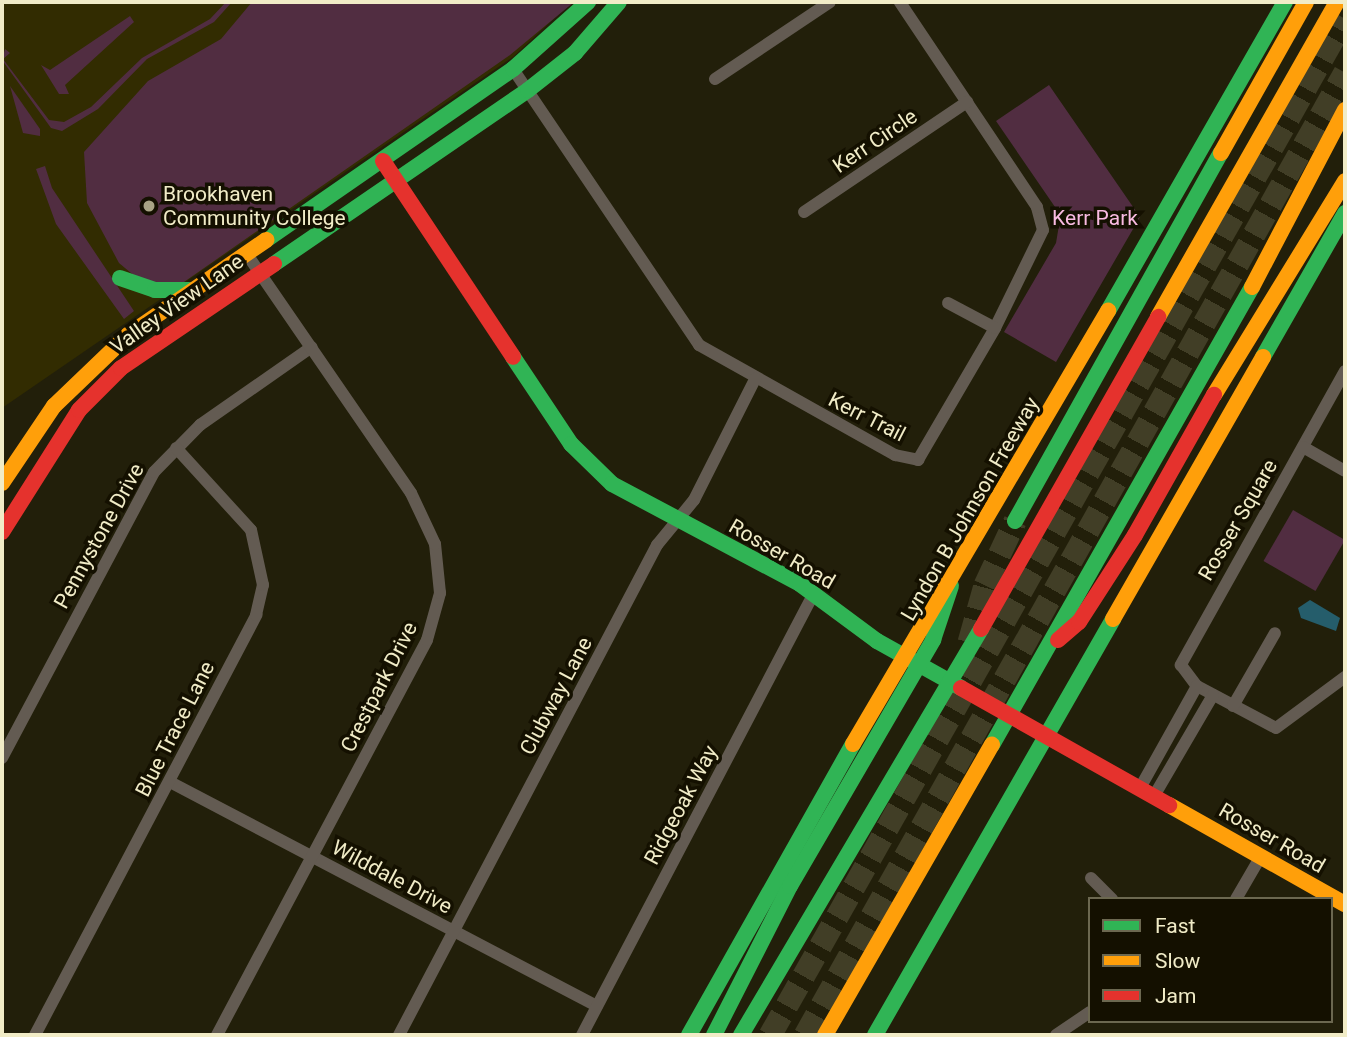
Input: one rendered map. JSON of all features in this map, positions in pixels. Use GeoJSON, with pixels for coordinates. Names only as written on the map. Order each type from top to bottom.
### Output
{"type":"FeatureCollection","features":[{"type":"Feature","properties":{"kind":"main road","name":"Valley View Lane"},"geometry":{"type":"LineString","coordinates":[[2,483],[76,381],[192,290],[513,69],[588,2]]}},
{"type":"Feature","properties":{"kind":"main road","name":"Lyndon B Johnson Freeway"},"geometry":{"type":"LineString","coordinates":[[690,1035],[799,832],[951,586],[1285,2]]}},
{"type":"Feature","properties":{"kind":"main road"},"geometry":{"type":"LineString","coordinates":[[1014,521],[1306,2]]}},
{"type":"Feature","properties":{"kind":"main road"},"geometry":{"type":"LineString","coordinates":[[741,1035],[914,747],[1337,2]]}},
{"type":"Feature","properties":{"kind":"main road","name":"Valley View Lane"},"geometry":{"type":"LineString","coordinates":[[2,532],[47,454],[92,396],[160,337],[528,90],[617,5]]}},
{"type":"Feature","properties":{"kind":"main road"},"geometry":{"type":"LineString","coordinates":[[825,1035],[1042,653],[1198,389],[1345,110]]}},
{"type":"Feature","properties":{"kind":"main road","name":"Rosser Road"},"geometry":{"type":"LineString","coordinates":[[383,161],[584,459],[612,484],[814,594],[890,648],[1261,856],[1343,899]]}},
{"type":"Feature","properties":{"kind":"main road"},"geometry":{"type":"LineString","coordinates":[[1042,653],[1079,622],[1128,546],[1264,307],[1345,181]]}},
{"type":"Feature","properties":{"kind":"main road"},"geometry":{"type":"LineString","coordinates":[[875,1035],[1345,213]]}},
{"type":"Feature","properties":{"kind":"main road"},"geometry":{"type":"LineString","coordinates":[[120,278],[155,290],[192,290]]}},
{"type":"Feature","properties":{"kind":"main road"},"geometry":{"type":"LineString","coordinates":[[715,1035],[797,874],[933,640],[951,586]]}},
{"type":"Feature","properties":{"kind":"street"},"geometry":{"type":"LineString","coordinates":[[715,79],[830,2]]}},
{"type":"Feature","properties":{"kind":"street","name":"Kerr Trail"},"geometry":{"type":"LineString","coordinates":[[513,69],[691,335],[755,380],[895,455],[918,460],[1038,248],[1042,221],[900,2]]}},
{"type":"Feature","properties":{"kind":"street","name":"Kerr Circle"},"geometry":{"type":"LineString","coordinates":[[804,212],[967,103]]}},
{"type":"Feature","properties":{"kind":"street","name":"Crestpark Drive"},"geometry":{"type":"LineString","coordinates":[[218,1035],[427,640],[440,593],[435,544],[425,520],[312,347],[246,253]]}},
{"type":"Feature","properties":{"kind":"street"},"geometry":{"type":"LineString","coordinates":[[948,303],[995,328]]}},
{"type":"Feature","properties":{"kind":"street","name":"Pennystone Drive"},"geometry":{"type":"LineString","coordinates":[[2,758],[136,500],[176,448],[216,412],[312,347]]}},
{"type":"Feature","properties":{"kind":"street","name":"Rosser Square"},"geometry":{"type":"LineString","coordinates":[[1197,686],[1183,674],[1183,656],[1345,371]]}},
{"type":"Feature","properties":{"kind":"street","name":"Clubway Lane"},"geometry":{"type":"LineString","coordinates":[[399,1035],[657,545],[694,500],[755,380]]}},
{"type":"Feature","properties":{"kind":"street"},"geometry":{"type":"LineString","coordinates":[[1303,447],[1345,471]]}},
{"type":"Feature","properties":{"kind":"street","name":"Blue Trace Lane"},"geometry":{"type":"LineString","coordinates":[[35,1035],[256,615],[263,585],[251,530],[176,448]]}},
{"type":"Feature","properties":{"kind":"street","name":"Ridgeoak Way"},"geometry":{"type":"LineString","coordinates":[[582,1035],[814,594]]}},
{"type":"Feature","properties":{"kind":"street"},"geometry":{"type":"LineString","coordinates":[[1233,706],[1275,633]]}},
{"type":"Feature","properties":{"kind":"street"},"geometry":{"type":"LineString","coordinates":[[1147,792],[1197,686],[1276,728],[1345,677]]}},
{"type":"Feature","properties":{"kind":"street"},"geometry":{"type":"LineString","coordinates":[[1147,792],[1213,695]]}},
{"type":"Feature","properties":{"kind":"street","name":"Wilddale Drive"},"geometry":{"type":"LineString","coordinates":[[170,782],[597,1006]]}},
{"type":"Feature","properties":{"kind":"street"},"geometry":{"type":"LineString","coordinates":[[1237,897],[1261,856]]}},
{"type":"Feature","properties":{"kind":"street"},"geometry":{"type":"LineString","coordinates":[[1091,878],[1110,897]]}},
{"type":"Feature","properties":{"kind":"street"},"geometry":{"type":"LineString","coordinates":[[1056,1035],[1088,1013]]}},
{"type":"Feature","properties":{"kind":"shaded area","name":"Brookhaven Community College"},"geometry":{"type":"Polygon","coordinates":[[[2,2],[572,2],[513,57],[2,408],[2,2]]]}},
{"type":"Feature","properties":{"kind":"green space"},"geometry":{"type":"Polygon","coordinates":[[[226,2],[232,2],[214,22],[147,59],[98,109],[62,131],[51,128],[2,60],[5,49],[10,53],[3,59],[49,120],[64,122],[91,107],[142,58],[210,19],[226,2]]]}},
{"type":"Feature","properties":{"kind":"green space"},"geometry":{"type":"Polygon","coordinates":[[[252,2],[574,2],[510,55],[184,282],[149,288],[119,263],[87,203],[84,152],[148,81],[221,39],[252,2]]]}},
{"type":"Feature","properties":{"kind":"green space"},"geometry":{"type":"Polygon","coordinates":[[[130,16],[134,22],[65,85],[69,94],[59,94],[41,65],[50,70],[130,16]]]}},
{"type":"Feature","properties":{"kind":"green space","name":"Kerr Park"},"geometry":{"type":"Polygon","coordinates":[[[1049,85],[1140,217],[1056,362],[1004,332],[1056,243],[1059,225],[1055,207],[996,121],[1049,85]]]}},
{"type":"Feature","properties":{"kind":"green space"},"geometry":{"type":"Polygon","coordinates":[[[10,86],[40,129],[40,136],[23,133],[10,86]]]}},
{"type":"Feature","properties":{"kind":"green space"},"geometry":{"type":"Polygon","coordinates":[[[45,166],[52,188],[134,311],[124,319],[56,224],[36,169],[45,166]]]}},
{"type":"Feature","properties":{"kind":"green space"},"geometry":{"type":"Polygon","coordinates":[[[1293,510],[1345,540],[1315,591],[1264,561],[1293,510]]]}},
{"type":"Feature","properties":{"kind":"water"},"geometry":{"type":"Polygon","coordinates":[[[1310,600],[1340,618],[1336,631],[1301,618],[1298,608],[1310,600]]]}},
{"type":"Feature","properties":{"kind":"tunnel"},"geometry":{"type":"LineString","coordinates":[[770,1035],[1345,18]]}},
{"type":"Feature","properties":{"kind":"tunnel"},"geometry":{"type":"LineString","coordinates":[[805,1035],[1345,72]]}},
{"type":"Feature","properties":{"kind":"tunnel"},"geometry":{"type":"LineString","coordinates":[[969,642],[985,585],[1015,521]]}},
{"type":"Feature","properties":{"kind":"traffic: fast"},"geometry":{"type":"LineString","coordinates":[[266,240],[513,69],[588,2]]}},
{"type":"Feature","properties":{"kind":"traffic: fast"},"geometry":{"type":"LineString","coordinates":[[274,264],[528,90],[575,53],[619,2]]}},
{"type":"Feature","properties":{"kind":"traffic: fast"},"geometry":{"type":"LineString","coordinates":[[1108,311],[1285,2]]}},
{"type":"Feature","properties":{"kind":"traffic: fast"},"geometry":{"type":"LineString","coordinates":[[1015,521],[1221,153]]}},
{"type":"Feature","properties":{"kind":"traffic: fast"},"geometry":{"type":"LineString","coordinates":[[1263,357],[1345,213]]}},
{"type":"Feature","properties":{"kind":"traffic: fast"},"geometry":{"type":"LineString","coordinates":[[120,278],[155,290],[189,290]]}},
{"type":"Feature","properties":{"kind":"traffic: fast"},"geometry":{"type":"LineString","coordinates":[[992,745],[1252,287]]}},
{"type":"Feature","properties":{"kind":"traffic: fast"},"geometry":{"type":"LineString","coordinates":[[513,357],[571,444],[612,484],[800,584],[877,641],[961,688]]}},
{"type":"Feature","properties":{"kind":"traffic: fast"},"geometry":{"type":"LineString","coordinates":[[714,1035],[790,886],[933,640],[951,586]]}},
{"type":"Feature","properties":{"kind":"traffic: fast"},"geometry":{"type":"LineString","coordinates":[[875,1035],[1113,619]]}},
{"type":"Feature","properties":{"kind":"traffic: fast"},"geometry":{"type":"LineString","coordinates":[[741,1035],[981,629]]}},
{"type":"Feature","properties":{"kind":"traffic: fast"},"geometry":{"type":"LineString","coordinates":[[689,1035],[853,744]]}},
{"type":"Feature","properties":{"kind":"traffic: slow"},"geometry":{"type":"LineString","coordinates":[[1221,153],[1306,2]]}},
{"type":"Feature","properties":{"kind":"traffic: slow"},"geometry":{"type":"LineString","coordinates":[[1158,317],[1337,2]]}},
{"type":"Feature","properties":{"kind":"traffic: slow"},"geometry":{"type":"LineString","coordinates":[[1252,287],[1345,110]]}},
{"type":"Feature","properties":{"kind":"traffic: slow"},"geometry":{"type":"LineString","coordinates":[[1214,395],[1345,181]]}},
{"type":"Feature","properties":{"kind":"traffic: slow"},"geometry":{"type":"LineString","coordinates":[[2,483],[54,406],[128,335],[266,240]]}},
{"type":"Feature","properties":{"kind":"traffic: slow"},"geometry":{"type":"LineString","coordinates":[[853,744],[1108,311]]}},
{"type":"Feature","properties":{"kind":"traffic: slow"},"geometry":{"type":"LineString","coordinates":[[1113,619],[1263,357]]}},
{"type":"Feature","properties":{"kind":"traffic: slow"},"geometry":{"type":"LineString","coordinates":[[825,1035],[992,745]]}},
{"type":"Feature","properties":{"kind":"traffic: slow"},"geometry":{"type":"LineString","coordinates":[[1169,805],[1333,897]]}},
{"type":"Feature","properties":{"kind":"traffic: slow"},"geometry":{"type":"LineString","coordinates":[[1333,897],[1345,904]]}},
{"type":"Feature","properties":{"kind":"traffic: jam"},"geometry":{"type":"LineString","coordinates":[[383,161],[513,357]]}},
{"type":"Feature","properties":{"kind":"traffic: jam"},"geometry":{"type":"LineString","coordinates":[[2,532],[79,410],[121,368],[274,264]]}},
{"type":"Feature","properties":{"kind":"traffic: jam"},"geometry":{"type":"LineString","coordinates":[[981,629],[1158,317]]}},
{"type":"Feature","properties":{"kind":"traffic: jam"},"geometry":{"type":"LineString","coordinates":[[1058,640],[1079,622],[1135,535],[1214,395]]}},
{"type":"Feature","properties":{"kind":"traffic: jam"},"geometry":{"type":"LineString","coordinates":[[961,688],[1169,805]]}},
{"type":"Feature","properties":{"kind":"place","name":"Brookhaven Community College"},"geometry":{"type":"Point","coordinates":[149,206]}}]}
